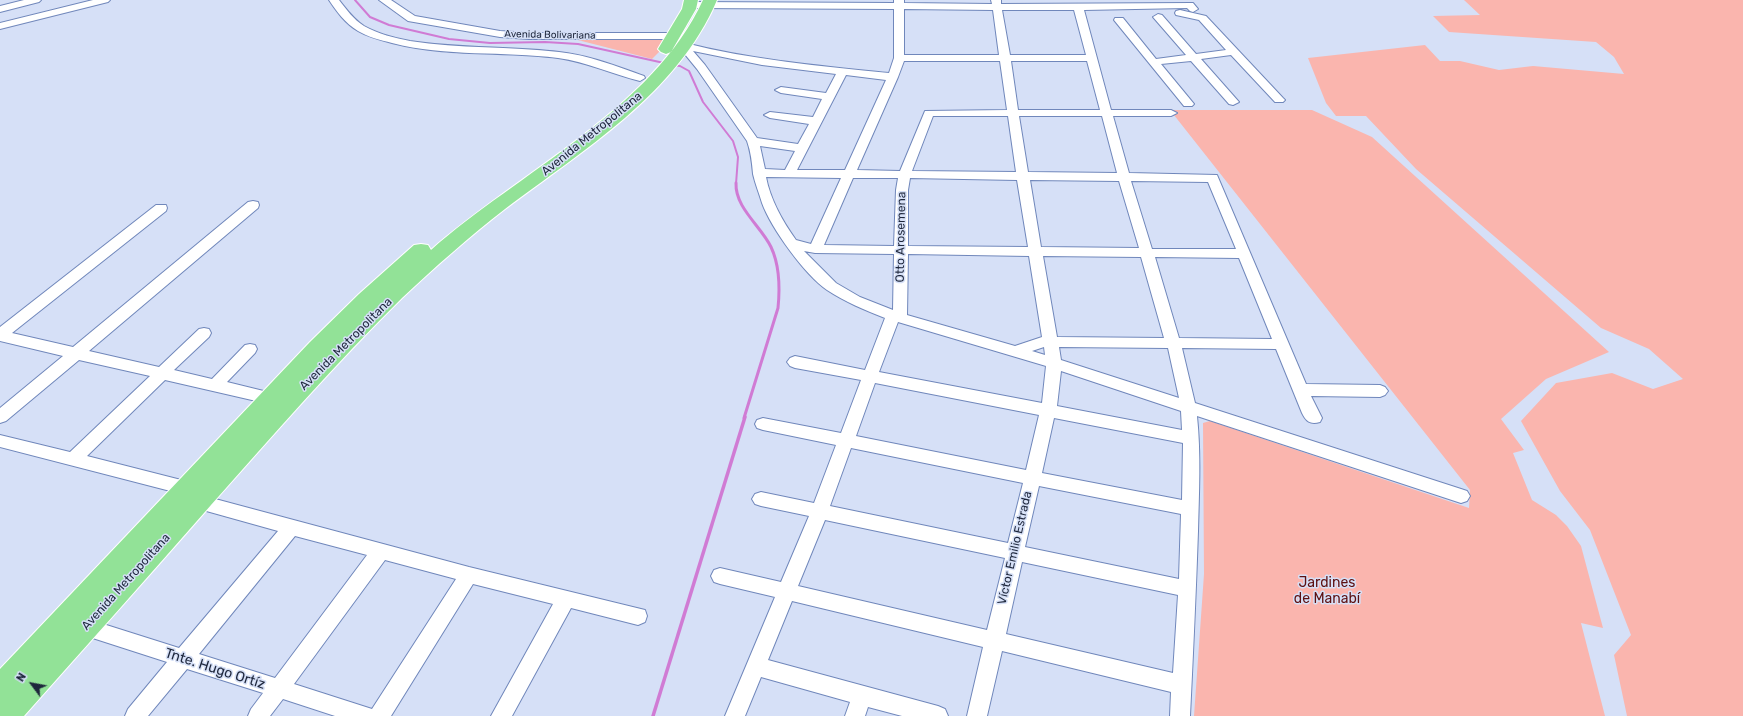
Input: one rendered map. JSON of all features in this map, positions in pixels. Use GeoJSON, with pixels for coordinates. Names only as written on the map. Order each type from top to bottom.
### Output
{"type":"FeatureCollection","features":[{"type":"Feature","properties":{"kind":"highway"},"geometry":{"type":"LineString","coordinates":[[680,41],[690,5]]}},
{"type":"Feature","properties":{"kind":"highway","name":"Avenida Metropolitana"},"geometry":{"type":"LineString","coordinates":[[4,716],[75,624],[279,400],[424,265],[478,221],[496,201],[602,129],[659,67],[680,41],[701,21],[708,5]]}},
{"type":"Feature","properties":{"kind":"highway"},"geometry":{"type":"LineString","coordinates":[[0,690],[75,624]]}},
{"type":"Feature","properties":{"kind":"street"},"geometry":{"type":"LineString","coordinates":[[0,9],[10,3],[36,0]]}},
{"type":"Feature","properties":{"kind":"street"},"geometry":{"type":"LineString","coordinates":[[0,26],[105,0]]}},
{"type":"Feature","properties":{"kind":"street"},"geometry":{"type":"LineString","coordinates":[[334,0],[346,16],[357,26],[389,39],[418,45],[456,49],[559,55],[586,60],[659,67],[697,61]]}},
{"type":"Feature","properties":{"kind":"street","name":"Avenida Bolivariana"},"geometry":{"type":"LineString","coordinates":[[384,0],[412,19],[500,34],[680,41]]}},
{"type":"Feature","properties":{"kind":"street","name":"Avenida Bolivariana"},"geometry":{"type":"LineString","coordinates":[[396,0],[420,17],[504,30],[680,41]]}},
{"type":"Feature","properties":{"kind":"street"},"geometry":{"type":"LineString","coordinates":[[690,5],[993,6],[1078,8],[1194,9],[1190,5],[1078,8]]}},
{"type":"Feature","properties":{"kind":"street"},"geometry":{"type":"LineString","coordinates":[[815,249],[893,77],[899,58],[899,6]]}},
{"type":"Feature","properties":{"kind":"street"},"geometry":{"type":"LineString","coordinates":[[993,6],[1031,252],[1053,368]]}},
{"type":"Feature","properties":{"kind":"street"},"geometry":{"type":"LineString","coordinates":[[1078,8],[1124,177],[1185,386],[1188,406],[1191,438],[1190,509],[1180,716]]}},
{"type":"Feature","properties":{"kind":"street"},"geometry":{"type":"LineString","coordinates":[[1168,9],[1202,18],[1279,100]]}},
{"type":"Feature","properties":{"kind":"street"},"geometry":{"type":"LineString","coordinates":[[1158,17],[1233,102]]}},
{"type":"Feature","properties":{"kind":"street"},"geometry":{"type":"LineString","coordinates":[[1119,20],[1188,104]]}},
{"type":"Feature","properties":{"kind":"street"},"geometry":{"type":"LineString","coordinates":[[680,41],[697,61],[753,141],[763,191],[793,244],[810,266],[831,286],[855,300],[897,317],[1017,351],[1053,368],[1188,406],[1461,496]]}},
{"type":"Feature","properties":{"kind":"street"},"geometry":{"type":"LineString","coordinates":[[680,41],[741,58],[843,72],[893,77]]}},
{"type":"Feature","properties":{"kind":"street"},"geometry":{"type":"LineString","coordinates":[[1154,62],[1234,52]]}},
{"type":"Feature","properties":{"kind":"street"},"geometry":{"type":"LineString","coordinates":[[899,58],[1092,58]]}},
{"type":"Feature","properties":{"kind":"street"},"geometry":{"type":"LineString","coordinates":[[789,173],[843,72]]}},
{"type":"Feature","properties":{"kind":"street"},"geometry":{"type":"LineString","coordinates":[[781,90],[830,96]]}},
{"type":"Feature","properties":{"kind":"street","name":"Otto Arosemena"},"geometry":{"type":"LineString","coordinates":[[734,716],[819,512],[871,377],[897,317],[901,250],[902,190],[905,176],[929,113],[1009,113]]}},
{"type":"Feature","properties":{"kind":"street"},"geometry":{"type":"LineString","coordinates":[[1009,113],[1171,113]]}},
{"type":"Feature","properties":{"kind":"street"},"geometry":{"type":"LineString","coordinates":[[770,115],[816,121]]}},
{"type":"Feature","properties":{"kind":"street"},"geometry":{"type":"LineString","coordinates":[[753,141],[802,148]]}},
{"type":"Feature","properties":{"kind":"street"},"geometry":{"type":"LineString","coordinates":[[759,173],[905,176],[1213,178],[1314,418]]}},
{"type":"Feature","properties":{"kind":"street"},"geometry":{"type":"LineString","coordinates":[[0,417],[74,353],[253,205]]}},
{"type":"Feature","properties":{"kind":"street"},"geometry":{"type":"LineString","coordinates":[[0,335],[161,208]]}},
{"type":"Feature","properties":{"kind":"street"},"geometry":{"type":"LineString","coordinates":[[793,244],[815,249],[1245,254]]}},
{"type":"Feature","properties":{"kind":"street"},"geometry":{"type":"LineString","coordinates":[[73,460],[204,333]]}},
{"type":"Feature","properties":{"kind":"street"},"geometry":{"type":"LineString","coordinates":[[0,335],[162,374],[279,400]]}},
{"type":"Feature","properties":{"kind":"street"},"geometry":{"type":"LineString","coordinates":[[1017,351],[1047,342],[1282,344]]}},
{"type":"Feature","properties":{"kind":"street"},"geometry":{"type":"LineString","coordinates":[[214,386],[250,349]]}},
{"type":"Feature","properties":{"kind":"street"},"geometry":{"type":"LineString","coordinates":[[795,362],[1191,438]]}},
{"type":"Feature","properties":{"kind":"street","name":"Víctor Emilio Estrada"},"geometry":{"type":"LineString","coordinates":[[977,716],[1048,411],[1053,368]]}},
{"type":"Feature","properties":{"kind":"street"},"geometry":{"type":"LineString","coordinates":[[1301,390],[1380,392]]}},
{"type":"Feature","properties":{"kind":"street"},"geometry":{"type":"LineString","coordinates":[[763,424],[1190,509]]}},
{"type":"Feature","properties":{"kind":"street"},"geometry":{"type":"LineString","coordinates":[[0,441],[73,460],[192,495],[292,527],[469,575],[638,616]]}},
{"type":"Feature","properties":{"kind":"street"},"geometry":{"type":"LineString","coordinates":[[761,499],[1187,589]]}},
{"type":"Feature","properties":{"kind":"street"},"geometry":{"type":"LineString","coordinates":[[136,716],[292,527]]}},
{"type":"Feature","properties":{"kind":"street"},"geometry":{"type":"LineString","coordinates":[[258,716],[381,551]]}},
{"type":"Feature","properties":{"kind":"street"},"geometry":{"type":"LineString","coordinates":[[379,716],[469,575]]}},
{"type":"Feature","properties":{"kind":"street"},"geometry":{"type":"LineString","coordinates":[[720,576],[994,642],[1182,685]]}},
{"type":"Feature","properties":{"kind":"street"},"geometry":{"type":"LineString","coordinates":[[501,716],[566,599]]}},
{"type":"Feature","properties":{"kind":"street","name":"Tnte. Hugo Ortíz"},"geometry":{"type":"LineString","coordinates":[[75,624],[366,716]]}},
{"type":"Feature","properties":{"kind":"street"},"geometry":{"type":"LineString","coordinates":[[755,666],[938,716]]}},
{"type":"Feature","properties":{"kind":"street"},"geometry":{"type":"LineString","coordinates":[[856,716],[862,695]]}},
{"type":"Feature","properties":{"kind":"green space"},"geometry":{"type":"Polygon","coordinates":[[[1464,0],[1743,0],[1743,716],[1627,716],[1614,655],[1631,635],[1590,530],[1560,491],[1521,421],[1556,383],[1612,373],[1653,389],[1683,379],[1649,349],[1601,328],[1416,169],[1366,116],[1336,116],[1326,103],[1308,58],[1425,45],[1440,61],[1460,61],[1499,70],[1533,66],[1624,74],[1614,57],[1596,42],[1449,32],[1433,16],[1480,15],[1464,0]]]}},
{"type":"Feature","properties":{"kind":"green space"},"geometry":{"type":"Polygon","coordinates":[[[566,37],[665,39],[660,51],[652,59],[566,37]]]}},
{"type":"Feature","properties":{"kind":"green space","name":"Jardines de Manabí"},"geometry":{"type":"Polygon","coordinates":[[[1170,110],[1312,110],[1372,137],[1609,352],[1546,379],[1501,419],[1524,450],[1513,453],[1532,500],[1556,515],[1567,526],[1581,546],[1603,628],[1581,623],[1605,716],[1194,716],[1204,574],[1203,423],[1210,421],[1469,508],[1470,490],[1170,110]]]}},
{"type":"Feature","properties":{"kind":"waterway"},"geometry":{"type":"LineString","coordinates":[[355,0],[370,17],[389,25],[449,39],[490,43],[545,42],[578,44],[664,63]]}},
{"type":"Feature","properties":{"kind":"waterway"},"geometry":{"type":"LineString","coordinates":[[673,65],[680,66],[689,71],[703,102],[733,141],[738,157],[736,183]]}},
{"type":"Feature","properties":{"kind":"waterway"},"geometry":{"type":"LineString","coordinates":[[736,183],[737,192],[744,209],[767,239],[774,254],[778,269],[779,285],[778,308],[744,418]]}},
{"type":"Feature","properties":{"kind":"waterway"},"geometry":{"type":"LineString","coordinates":[[653,716],[745,417]]}}]}
